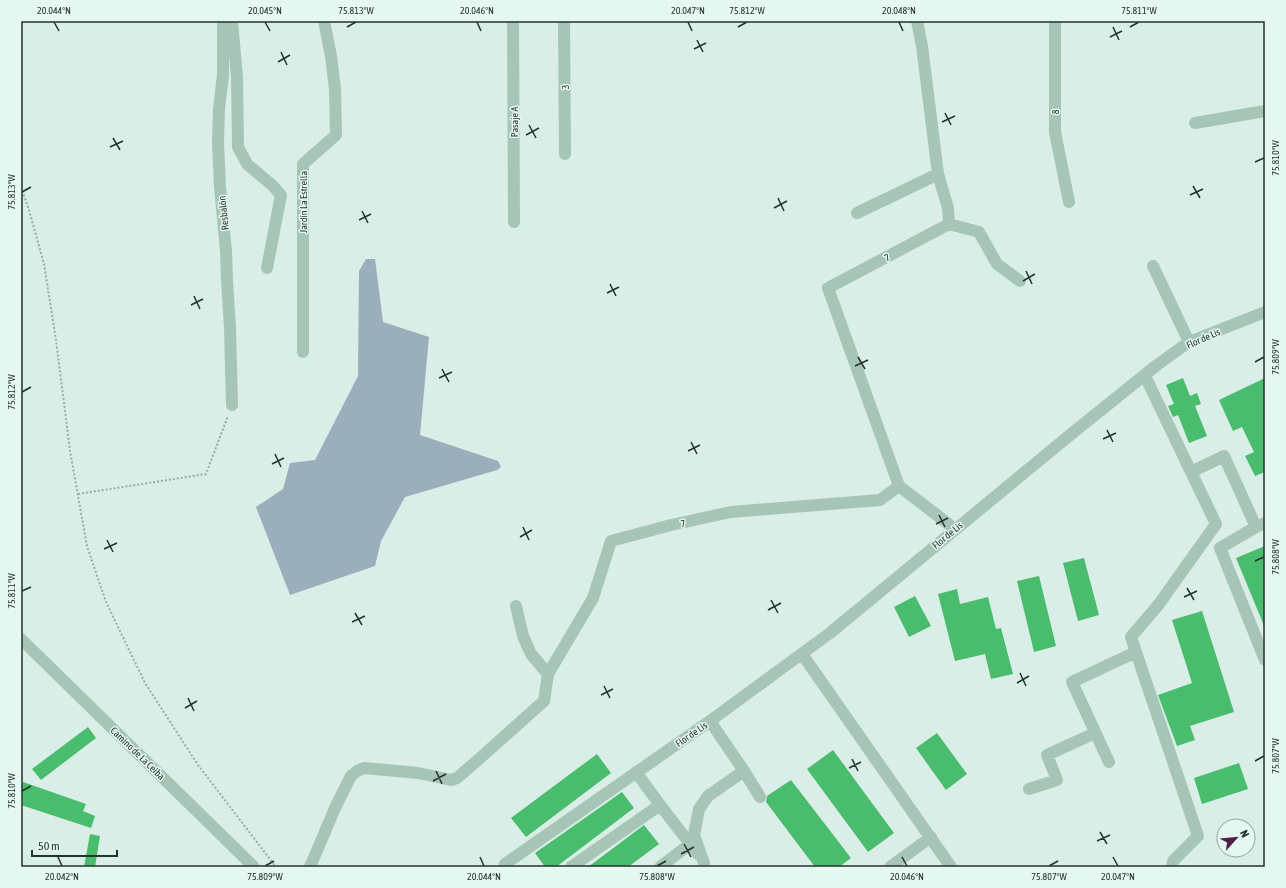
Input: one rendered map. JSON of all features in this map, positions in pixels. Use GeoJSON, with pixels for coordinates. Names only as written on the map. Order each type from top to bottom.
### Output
{"type":"FeatureCollection","features":[{"type":"Feature","properties":{"kind":"street","name":"Resbalón"},"geometry":{"type":"LineString","coordinates":[[223,21],[223,75],[219,109],[218,143],[220,187],[226,251],[232,405]]}},
{"type":"Feature","properties":{"kind":"street"},"geometry":{"type":"LineString","coordinates":[[232,21],[237,77],[238,147],[247,164],[272,185],[281,195],[267,268]]}},
{"type":"Feature","properties":{"kind":"street","name":"Jardín La Estrella"},"geometry":{"type":"LineString","coordinates":[[303,352],[303,164],[336,135],[335,89],[331,56],[324,21]]}},
{"type":"Feature","properties":{"kind":"street","name":"Pasaje A"},"geometry":{"type":"LineString","coordinates":[[513,21],[514,222]]}},
{"type":"Feature","properties":{"kind":"street","name":"3"},"geometry":{"type":"LineString","coordinates":[[564,21],[566,154]]}},
{"type":"Feature","properties":{"kind":"street"},"geometry":{"type":"LineString","coordinates":[[917,21],[922,46],[938,174],[948,208],[949,224],[979,232],[997,264],[1020,280]]}},
{"type":"Feature","properties":{"kind":"street","name":"8"},"geometry":{"type":"LineString","coordinates":[[1055,21],[1055,132],[1069,202]]}},
{"type":"Feature","properties":{"kind":"street"},"geometry":{"type":"LineString","coordinates":[[1195,123],[1265,111]]}},
{"type":"Feature","properties":{"kind":"street"},"geometry":{"type":"LineString","coordinates":[[857,213],[938,174]]}},
{"type":"Feature","properties":{"kind":"street","name":"7"},"geometry":{"type":"LineString","coordinates":[[548,674],[593,598],[611,541],[671,525],[731,512],[880,500],[899,486],[828,288],[949,224]]}},
{"type":"Feature","properties":{"kind":"street"},"geometry":{"type":"LineString","coordinates":[[1153,266],[1189,342]]}},
{"type":"Feature","properties":{"kind":"street","name":"Flor de Lis"},"geometry":{"type":"LineString","coordinates":[[508,867],[505,864],[710,721],[830,633],[955,529],[1157,365],[1189,342],[1265,312]]}},
{"type":"Feature","properties":{"kind":"street"},"geometry":{"type":"LineString","coordinates":[[1145,376],[1216,524],[1159,604],[1131,637],[1198,836],[1173,861],[1172,867]]}},
{"type":"Feature","properties":{"kind":"street"},"geometry":{"type":"LineString","coordinates":[[1191,472],[1224,456],[1261,525],[1220,548],[1265,660]]}},
{"type":"Feature","properties":{"kind":"street"},"geometry":{"type":"LineString","coordinates":[[899,486],[955,529]]}},
{"type":"Feature","properties":{"kind":"street"},"geometry":{"type":"LineString","coordinates":[[310,867],[335,808],[351,776],[357,771],[364,768],[418,773],[452,780],[457,778],[544,701],[548,674],[531,654],[523,636],[516,606]]}},
{"type":"Feature","properties":{"kind":"street","name":"Camino de La Ceiba"},"geometry":{"type":"LineString","coordinates":[[21,639],[254,867]]}},
{"type":"Feature","properties":{"kind":"street"},"geometry":{"type":"LineString","coordinates":[[1109,762],[1072,682],[1136,652]]}},
{"type":"Feature","properties":{"kind":"street"},"geometry":{"type":"LineString","coordinates":[[802,654],[951,867]]}},
{"type":"Feature","properties":{"kind":"street"},"geometry":{"type":"LineString","coordinates":[[710,721],[760,797]]}},
{"type":"Feature","properties":{"kind":"street"},"geometry":{"type":"LineString","coordinates":[[1029,789],[1057,780],[1047,755],[1095,733]]}},
{"type":"Feature","properties":{"kind":"street"},"geometry":{"type":"LineString","coordinates":[[706,865],[694,835],[700,809],[708,796],[744,771]]}},
{"type":"Feature","properties":{"kind":"street"},"geometry":{"type":"LineString","coordinates":[[636,772],[706,865]]}},
{"type":"Feature","properties":{"kind":"street"},"geometry":{"type":"LineString","coordinates":[[571,867],[660,805]]}},
{"type":"Feature","properties":{"kind":"street"},"geometry":{"type":"LineString","coordinates":[[890,867],[931,837]]}},
{"type":"Feature","properties":{"kind":"street"},"geometry":{"type":"LineString","coordinates":[[660,867],[690,844]]}},
{"type":"Feature","properties":{"kind":"path"},"geometry":{"type":"LineString","coordinates":[[21,187],[44,264],[56,340],[70,451],[87,546],[106,602],[145,683],[198,765],[276,867]]}},
{"type":"Feature","properties":{"kind":"path"},"geometry":{"type":"LineString","coordinates":[[78,494],[206,474],[232,405]]}},
{"type":"Feature","properties":{"kind":"shaded area"},"geometry":{"type":"Polygon","coordinates":[[[366,259],[375,259],[383,322],[429,337],[420,435],[498,461],[501,467],[497,470],[405,497],[381,541],[375,566],[290,595],[256,507],[283,489],[290,463],[315,460],[358,376],[359,271],[366,259]]]}},
{"type":"Feature","properties":{"kind":"building"},"geometry":{"type":"Polygon","coordinates":[[[1183,378],[1190,396],[1197,393],[1201,404],[1195,406],[1207,436],[1189,443],[1178,415],[1173,417],[1168,406],[1174,404],[1166,385],[1183,378]]]}},
{"type":"Feature","properties":{"kind":"building"},"geometry":{"type":"Polygon","coordinates":[[[1265,378],[1265,472],[1255,476],[1245,456],[1254,452],[1242,427],[1233,431],[1219,400],[1265,378]]]}},
{"type":"Feature","properties":{"kind":"building"},"geometry":{"type":"Polygon","coordinates":[[[1265,546],[1265,628],[1236,558],[1265,546]]]}},
{"type":"Feature","properties":{"kind":"building"},"geometry":{"type":"Polygon","coordinates":[[[1084,558],[1099,615],[1078,621],[1063,563],[1084,558]]]}},
{"type":"Feature","properties":{"kind":"building"},"geometry":{"type":"Polygon","coordinates":[[[1039,576],[1056,646],[1034,652],[1017,581],[1039,576]]]}},
{"type":"Feature","properties":{"kind":"building"},"geometry":{"type":"Polygon","coordinates":[[[957,589],[960,604],[988,597],[996,629],[1001,628],[1013,674],[991,679],[985,654],[955,661],[938,594],[957,589]]]}},
{"type":"Feature","properties":{"kind":"building"},"geometry":{"type":"Polygon","coordinates":[[[915,596],[931,626],[909,637],[894,607],[915,596]]]}},
{"type":"Feature","properties":{"kind":"building"},"geometry":{"type":"Polygon","coordinates":[[[1202,611],[1234,712],[1190,726],[1195,740],[1177,746],[1158,695],[1192,683],[1172,620],[1202,611]]]}},
{"type":"Feature","properties":{"kind":"building"},"geometry":{"type":"Polygon","coordinates":[[[88,727],[96,738],[41,780],[32,769],[88,727]]]}},
{"type":"Feature","properties":{"kind":"building"},"geometry":{"type":"Polygon","coordinates":[[[937,733],[967,774],[946,790],[916,748],[937,733]]]}},
{"type":"Feature","properties":{"kind":"building"},"geometry":{"type":"Polygon","coordinates":[[[833,750],[894,833],[868,852],[807,769],[833,750]]]}},
{"type":"Feature","properties":{"kind":"building"},"geometry":{"type":"Polygon","coordinates":[[[597,754],[611,773],[526,837],[511,818],[597,754]]]}},
{"type":"Feature","properties":{"kind":"building"},"geometry":{"type":"Polygon","coordinates":[[[1239,763],[1248,789],[1202,804],[1194,778],[1239,763]]]}},
{"type":"Feature","properties":{"kind":"building"},"geometry":{"type":"Polygon","coordinates":[[[791,780],[851,858],[839,867],[815,867],[766,802],[767,796],[791,780]]]}},
{"type":"Feature","properties":{"kind":"building"},"geometry":{"type":"Polygon","coordinates":[[[23,782],[86,804],[83,811],[95,816],[91,828],[21,805],[21,788],[23,782]]]}},
{"type":"Feature","properties":{"kind":"building"},"geometry":{"type":"Polygon","coordinates":[[[622,792],[634,808],[556,867],[545,867],[535,853],[622,792]]]}},
{"type":"Feature","properties":{"kind":"building"},"geometry":{"type":"Polygon","coordinates":[[[644,825],[659,844],[628,867],[588,867],[644,825]]]}},
{"type":"Feature","properties":{"kind":"building"},"geometry":{"type":"Polygon","coordinates":[[[90,834],[100,836],[95,867],[84,867],[90,834]]]}}]}
